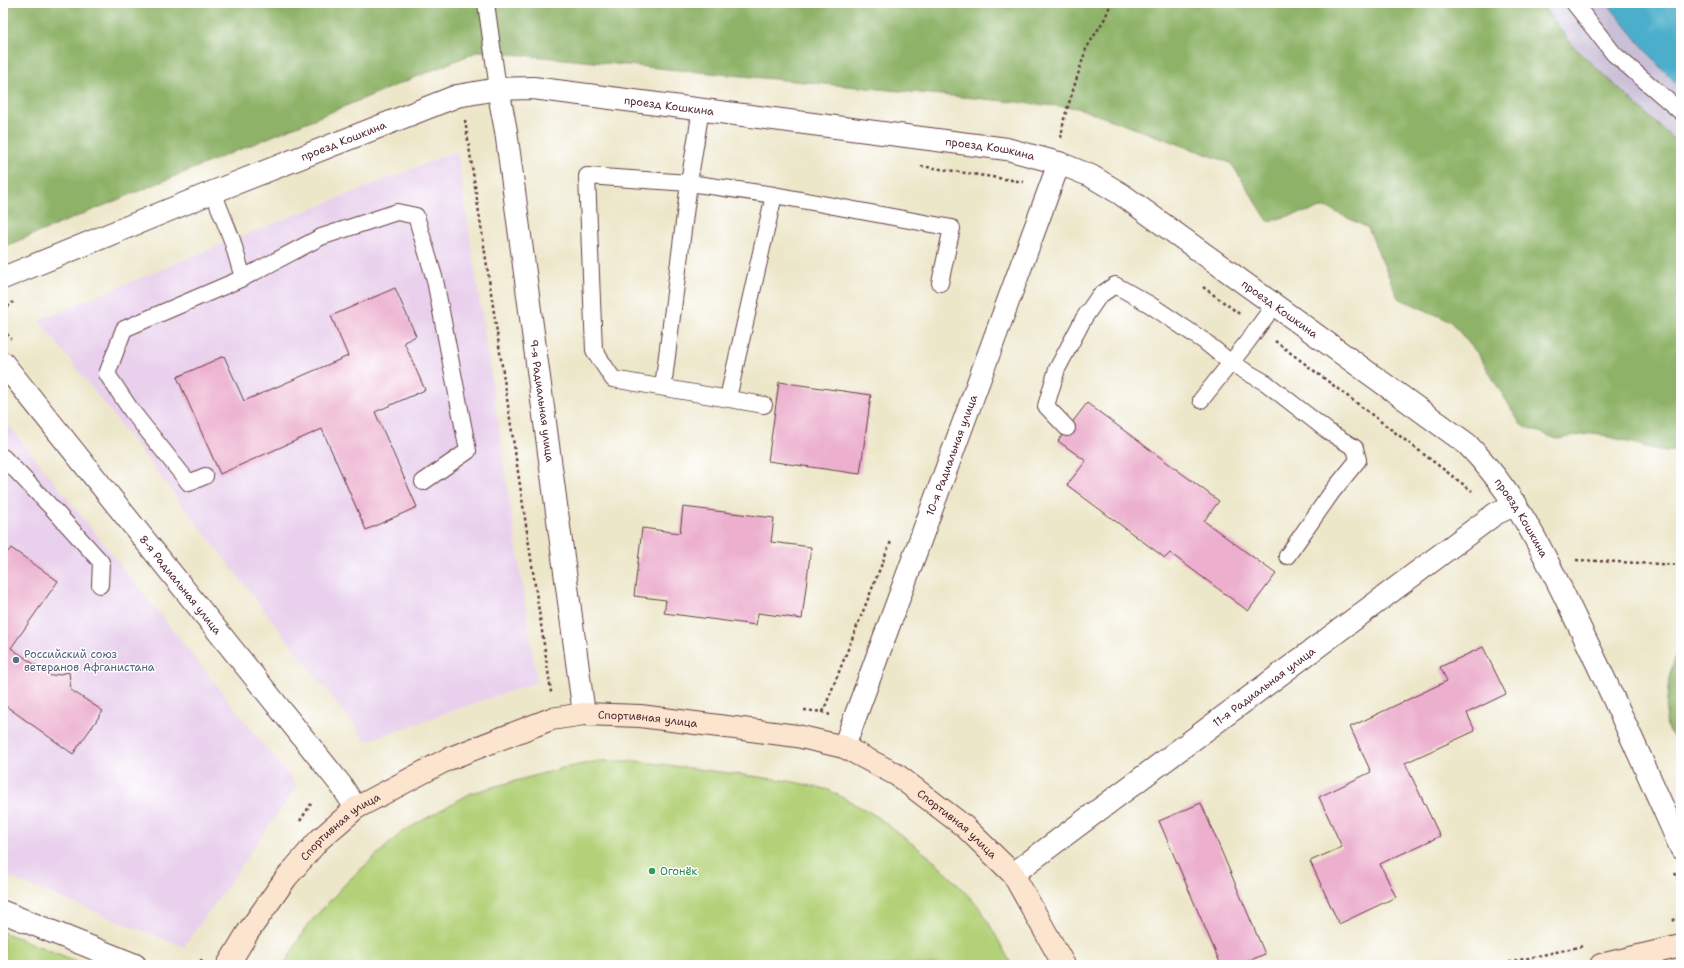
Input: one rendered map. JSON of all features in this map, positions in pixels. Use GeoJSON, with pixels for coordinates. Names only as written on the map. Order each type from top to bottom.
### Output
{"type":"FeatureCollection","features":[{"type":"Feature","properties":{"kind":"main road","name":"Спортивная улица"},"geometry":{"type":"LineString","coordinates":[[228,965],[248,932],[286,878],[319,840],[356,808],[448,759],[551,720],[584,714],[640,716],[797,736],[844,747],[897,775],[965,827],[1013,874],[1064,965]]}},
{"type":"Feature","properties":{"kind":"main road"},"geometry":{"type":"LineString","coordinates":[[1601,965],[1681,946]]}},
{"type":"Feature","properties":{"kind":"street","name":"проезд Кошкина"},"geometry":{"type":"LineString","coordinates":[[3,278],[213,192],[457,96],[498,89],[533,88],[1007,149],[1059,163],[1091,176],[1121,194],[1467,444],[1487,464],[1516,504],[1547,559],[1618,707],[1681,848]]}},
{"type":"Feature","properties":{"kind":"street","name":"9-я Радиальная улица"},"geometry":{"type":"LineString","coordinates":[[498,89],[506,131],[584,714]]}},
{"type":"Feature","properties":{"kind":"street","name":"10-я Радиальная улица"},"geometry":{"type":"LineString","coordinates":[[844,747],[1059,163]]}},
{"type":"Feature","properties":{"kind":"street","name":"8-я Радиальная улица"},"geometry":{"type":"LineString","coordinates":[[3,363],[336,778],[356,808]]}},
{"type":"Feature","properties":{"kind":"street","name":"11-я Радиальная улица"},"geometry":{"type":"LineString","coordinates":[[1013,874],[1495,514],[1516,504]]}},
{"type":"Feature","properties":{"kind":"street"},"geometry":{"type":"LineString","coordinates":[[3,912],[135,965]]}},
{"type":"Feature","properties":{"kind":"lane"},"geometry":{"type":"LineString","coordinates":[[486,3],[498,89]]}},
{"type":"Feature","properties":{"kind":"lane"},"geometry":{"type":"LineString","coordinates":[[1574,3],[1614,54],[1681,112]]}},
{"type":"Feature","properties":{"kind":"lane"},"geometry":{"type":"LineString","coordinates":[[663,387],[689,183],[701,109]]}},
{"type":"Feature","properties":{"kind":"lane"},"geometry":{"type":"LineString","coordinates":[[764,405],[613,379],[594,350],[586,176],[689,183],[774,195],[952,228],[940,283]]}},
{"type":"Feature","properties":{"kind":"lane"},"geometry":{"type":"LineString","coordinates":[[213,192],[232,240],[243,278]]}},
{"type":"Feature","properties":{"kind":"lane"},"geometry":{"type":"LineString","coordinates":[[728,398],[774,195]]}},
{"type":"Feature","properties":{"kind":"lane"},"geometry":{"type":"LineString","coordinates":[[205,476],[188,483],[131,410],[107,374],[124,329],[243,278],[321,237],[397,212],[416,216],[435,280],[468,451],[423,482]]}},
{"type":"Feature","properties":{"kind":"lane"},"geometry":{"type":"LineString","coordinates":[[1067,428],[1046,406],[1057,369],[1084,318],[1099,296],[1115,285],[1149,304],[1204,341],[1231,363],[1266,383],[1329,432],[1355,448],[1358,460],[1332,492],[1287,556]]}},
{"type":"Feature","properties":{"kind":"lane"},"geometry":{"type":"LineString","coordinates":[[1200,400],[1258,329],[1275,304]]}},
{"type":"Feature","properties":{"kind":"lane"},"geometry":{"type":"LineString","coordinates":[[3,457],[53,508],[101,562],[100,584]]}},
{"type":"Feature","properties":{"kind":"path"},"geometry":{"type":"LineString","coordinates":[[1059,163],[1064,119],[1086,49],[1105,18],[1111,3]]}},
{"type":"Feature","properties":{"kind":"path"},"geometry":{"type":"LineString","coordinates":[[464,113],[551,691]]}},
{"type":"Feature","properties":{"kind":"path"},"geometry":{"type":"LineString","coordinates":[[915,165],[1050,187]]}},
{"type":"Feature","properties":{"kind":"path"},"geometry":{"type":"LineString","coordinates":[[1202,287],[1470,489],[1495,514]]}},
{"type":"Feature","properties":{"kind":"path"},"geometry":{"type":"LineString","coordinates":[[3,311],[14,302]]}},
{"type":"Feature","properties":{"kind":"path"},"geometry":{"type":"LineString","coordinates":[[1547,559],[1681,565]]}},
{"type":"Feature","properties":{"kind":"path"},"geometry":{"type":"LineString","coordinates":[[1674,870],[1681,884]]}},
{"type":"Feature","properties":{"kind":"shaded area"},"geometry":{"type":"Polygon","coordinates":[[[1540,3],[1681,3],[1681,144],[1672,138],[1574,47],[1540,3]]]}},
{"type":"Feature","properties":{"kind":"shaded area"},"geometry":{"type":"Polygon","coordinates":[[[457,151],[537,682],[366,741],[39,320],[232,240],[457,151]]]}},
{"type":"Feature","properties":{"kind":"shaded area"},"geometry":{"type":"Polygon","coordinates":[[[3,418],[297,786],[184,947],[3,875],[3,418]]]}},
{"type":"Feature","properties":{"kind":"green space"},"geometry":{"type":"Polygon","coordinates":[[[3,3],[1540,3],[1574,47],[1672,138],[1681,144],[1681,450],[1665,452],[1595,433],[1557,439],[1521,425],[1478,354],[1450,321],[1398,298],[1368,228],[1326,207],[1268,221],[1231,163],[1078,108],[479,51],[3,247],[3,3]]]}},
{"type":"Feature","properties":{"kind":"green space"},"geometry":{"type":"Polygon","coordinates":[[[1681,638],[1681,752],[1665,722],[1669,678],[1681,638]]]}},
{"type":"Feature","properties":{"kind":"green space","name":"Огонёк"},"geometry":{"type":"Polygon","coordinates":[[[599,761],[637,761],[789,781],[829,790],[873,814],[935,861],[981,909],[1012,965],[284,965],[306,927],[347,882],[402,832],[471,793],[563,768],[599,761]]]}},
{"type":"Feature","properties":{"kind":"green space"},"geometry":{"type":"Polygon","coordinates":[[[3,932],[86,965],[3,965],[3,932]]]}},
{"type":"Feature","properties":{"kind":"water"},"geometry":{"type":"Polygon","coordinates":[[[1607,3],[1681,3],[1681,88],[1657,64],[1607,3]]]}},
{"type":"Feature","properties":{"kind":"building"},"geometry":{"type":"Polygon","coordinates":[[[395,288],[416,336],[404,342],[425,390],[375,412],[417,507],[366,530],[322,429],[220,474],[177,377],[224,356],[244,401],[348,356],[331,316],[395,288]]]}},
{"type":"Feature","properties":{"kind":"building"},"geometry":{"type":"Polygon","coordinates":[[[779,382],[871,395],[860,474],[768,461],[779,382]]]}},
{"type":"Feature","properties":{"kind":"building"},"geometry":{"type":"Polygon","coordinates":[[[1087,403],[1219,501],[1204,521],[1276,574],[1248,611],[1170,553],[1165,558],[1067,485],[1086,461],[1058,441],[1087,403]]]}},
{"type":"Feature","properties":{"kind":"building"},"geometry":{"type":"Polygon","coordinates":[[[683,507],[774,518],[771,542],[811,547],[802,619],[758,613],[756,625],[664,613],[666,600],[634,596],[642,528],[680,533],[683,507]]]}},
{"type":"Feature","properties":{"kind":"building","name":"Российский союз ветеранов Афганистана"},"geometry":{"type":"Polygon","coordinates":[[[11,548],[58,581],[11,648],[51,676],[69,672],[71,690],[103,711],[73,754],[3,704],[3,558],[11,548]]]}},
{"type":"Feature","properties":{"kind":"building"},"geometry":{"type":"Polygon","coordinates":[[[1483,647],[1506,694],[1467,713],[1475,731],[1405,763],[1440,836],[1380,864],[1396,897],[1339,924],[1310,861],[1342,847],[1319,797],[1371,772],[1350,727],[1447,681],[1440,667],[1483,647]]]}},
{"type":"Feature","properties":{"kind":"building"},"geometry":{"type":"Polygon","coordinates":[[[1201,803],[1265,954],[1239,965],[1221,965],[1159,821],[1201,803]]]}},
{"type":"Feature","properties":{"kind":"place","name":"Российский союз ветеранов Афганистана"},"geometry":{"type":"Point","coordinates":[16,660]}},
{"type":"Feature","properties":{"kind":"place","name":"Огонёк"},"geometry":{"type":"Point","coordinates":[652,871]}}]}
